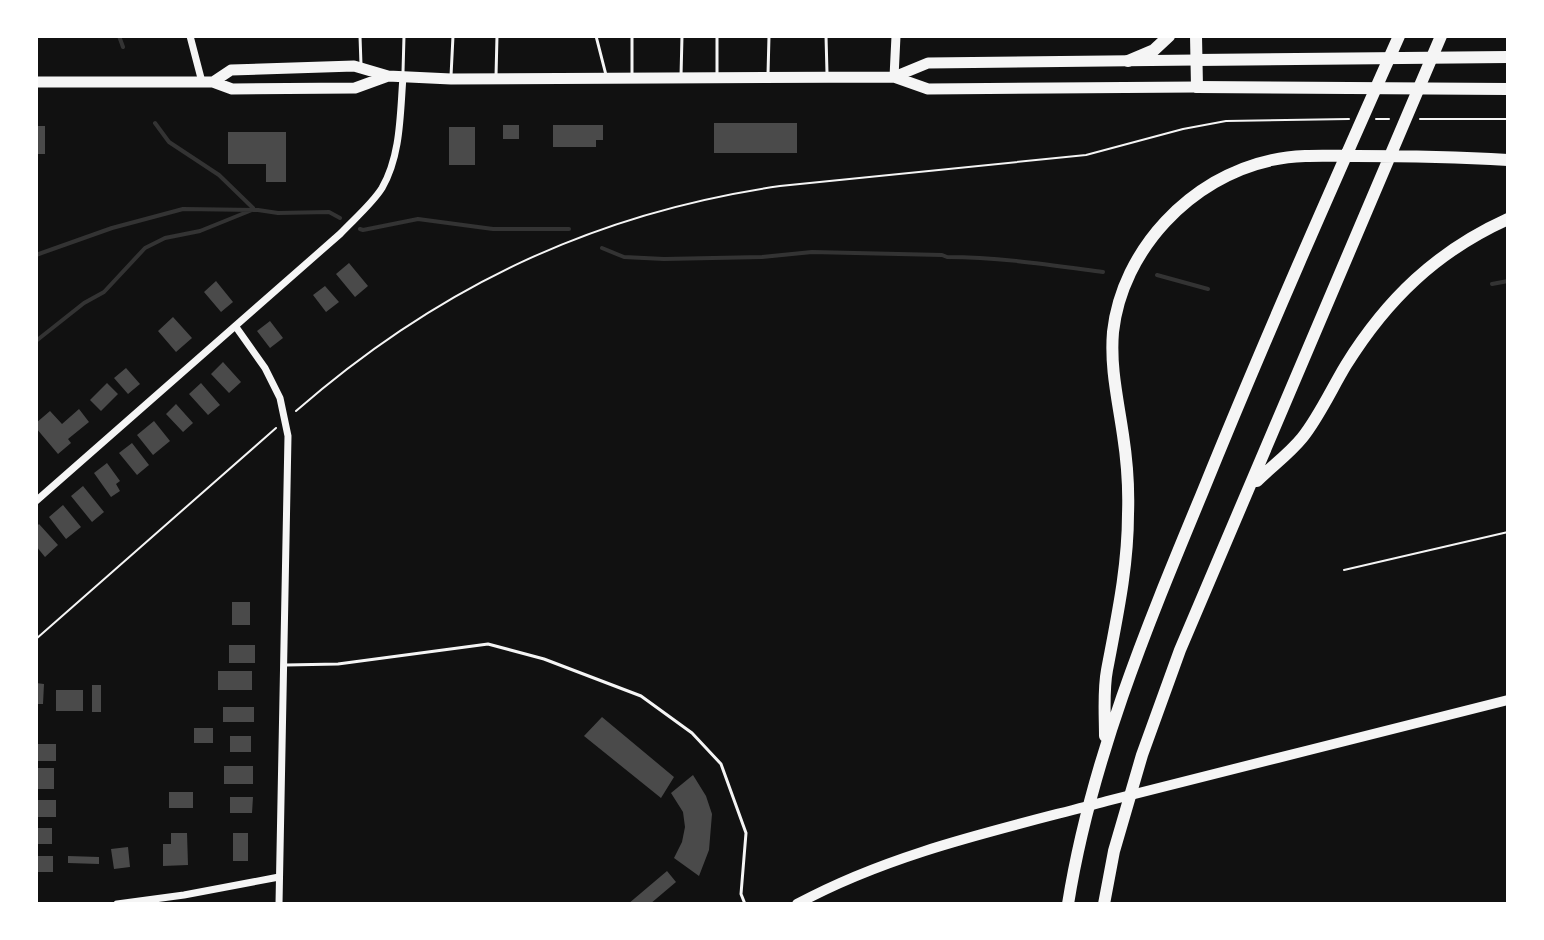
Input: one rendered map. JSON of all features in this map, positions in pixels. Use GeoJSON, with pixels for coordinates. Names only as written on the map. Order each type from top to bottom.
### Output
{"type":"FeatureCollection","features":[{"type":"Feature","properties":{"kind":"highway"},"geometry":{"type":"LineString","coordinates":[[1128,61],[1154,50],[1169,36]]}},
{"type":"Feature","properties":{"kind":"highway"},"geometry":{"type":"LineString","coordinates":[[1196,36],[1197,87],[1504,87]]}},
{"type":"Feature","properties":{"kind":"highway"},"geometry":{"type":"LineString","coordinates":[[1068,904],[1077,852],[1104,747],[1152,614],[1268,333],[1399,36]]}},
{"type":"Feature","properties":{"kind":"highway"},"geometry":{"type":"LineString","coordinates":[[1104,904],[1114,851],[1142,755],[1180,650],[1441,36]]}},
{"type":"Feature","properties":{"kind":"highway"},"geometry":{"type":"LineString","coordinates":[[1196,60],[1508,57]]}},
{"type":"Feature","properties":{"kind":"highway"},"geometry":{"type":"LineString","coordinates":[[1104,747],[1106,672],[1122,603],[1128,514],[1124,435],[1114,378],[1113,335],[1127,282],[1144,249],[1170,216],[1187,201],[1219,181],[1256,164],[1309,156],[1508,160]]}},
{"type":"Feature","properties":{"kind":"highway"},"geometry":{"type":"LineString","coordinates":[[1251,485],[1302,438],[1359,344],[1399,293],[1439,258],[1508,219]]}},
{"type":"Feature","properties":{"kind":"main road"},"geometry":{"type":"LineString","coordinates":[[894,77],[928,63],[1196,60]]}},
{"type":"Feature","properties":{"kind":"main road"},"geometry":{"type":"LineString","coordinates":[[208,82],[231,70],[354,66],[388,76],[451,79],[894,77],[928,89],[1197,87]]}},
{"type":"Feature","properties":{"kind":"main road"},"geometry":{"type":"LineString","coordinates":[[36,82],[208,82],[232,89],[355,88],[388,76]]}},
{"type":"Feature","properties":{"kind":"main road"},"geometry":{"type":"LineString","coordinates":[[797,904],[841,880],[912,854],[1030,821],[1508,700]]}},
{"type":"Feature","properties":{"kind":"street"},"geometry":{"type":"LineString","coordinates":[[190,36],[208,82]]}},
{"type":"Feature","properties":{"kind":"street"},"geometry":{"type":"LineString","coordinates":[[894,77],[896,36]]}},
{"type":"Feature","properties":{"kind":"street"},"geometry":{"type":"LineString","coordinates":[[36,501],[340,234],[382,189],[400,129],[403,77]]}},
{"type":"Feature","properties":{"kind":"street"},"geometry":{"type":"LineString","coordinates":[[236,327],[265,368],[280,398],[288,436],[279,904]]}},
{"type":"Feature","properties":{"kind":"street"},"geometry":{"type":"LineString","coordinates":[[117,904],[279,877]]}},
{"type":"Feature","properties":{"kind":"lane"},"geometry":{"type":"LineString","coordinates":[[360,36],[361,69]]}},
{"type":"Feature","properties":{"kind":"lane"},"geometry":{"type":"LineString","coordinates":[[403,77],[404,36]]}},
{"type":"Feature","properties":{"kind":"lane"},"geometry":{"type":"LineString","coordinates":[[451,79],[453,36]]}},
{"type":"Feature","properties":{"kind":"lane"},"geometry":{"type":"LineString","coordinates":[[496,79],[497,36]]}},
{"type":"Feature","properties":{"kind":"lane"},"geometry":{"type":"LineString","coordinates":[[596,36],[607,78]]}},
{"type":"Feature","properties":{"kind":"lane"},"geometry":{"type":"LineString","coordinates":[[632,36],[632,78]]}},
{"type":"Feature","properties":{"kind":"lane"},"geometry":{"type":"LineString","coordinates":[[681,77],[682,36]]}},
{"type":"Feature","properties":{"kind":"lane"},"geometry":{"type":"LineString","coordinates":[[717,36],[717,77]]}},
{"type":"Feature","properties":{"kind":"lane"},"geometry":{"type":"LineString","coordinates":[[768,77],[769,36]]}},
{"type":"Feature","properties":{"kind":"lane"},"geometry":{"type":"LineString","coordinates":[[826,36],[827,77]]}},
{"type":"Feature","properties":{"kind":"lane"},"geometry":{"type":"LineString","coordinates":[[283,665],[338,664],[488,644],[544,659],[641,696],[692,733],[721,764],[746,833],[741,894],[745,904]]}},
{"type":"Feature","properties":{"kind":"path"},"geometry":{"type":"LineString","coordinates":[[36,639],[358,359],[475,284],[580,235],[657,210],[732,193],[1086,155],[1218,122],[1361,119]]}},
{"type":"Feature","properties":{"kind":"path"},"geometry":{"type":"LineString","coordinates":[[1375,119],[1390,119]]}},
{"type":"Feature","properties":{"kind":"path"},"geometry":{"type":"LineString","coordinates":[[1420,119],[1508,119]]}},
{"type":"Feature","properties":{"kind":"path"},"geometry":{"type":"LineString","coordinates":[[1344,570],[1508,532]]}},
{"type":"Feature","properties":{"kind":"building"},"geometry":{"type":"Polygon","coordinates":[[[714,123],[797,123],[797,153],[714,153],[714,123]]]}},
{"type":"Feature","properties":{"kind":"building"},"geometry":{"type":"Polygon","coordinates":[[[503,125],[519,125],[519,139],[503,139],[503,125]]]}},
{"type":"Feature","properties":{"kind":"building"},"geometry":{"type":"Polygon","coordinates":[[[553,125],[603,125],[603,140],[596,140],[596,147],[553,147],[553,125]]]}},
{"type":"Feature","properties":{"kind":"building"},"geometry":{"type":"Polygon","coordinates":[[[36,126],[45,126],[45,154],[36,154],[36,126]]]}},
{"type":"Feature","properties":{"kind":"building"},"geometry":{"type":"Polygon","coordinates":[[[449,127],[475,127],[475,165],[449,165],[449,127]]]}},
{"type":"Feature","properties":{"kind":"building"},"geometry":{"type":"Polygon","coordinates":[[[228,132],[286,132],[286,182],[266,182],[266,164],[228,164],[228,132]]]}},
{"type":"Feature","properties":{"kind":"building"},"geometry":{"type":"Polygon","coordinates":[[[349,263],[368,286],[355,297],[336,274],[349,263]]]}},
{"type":"Feature","properties":{"kind":"building"},"geometry":{"type":"Polygon","coordinates":[[[216,281],[233,302],[221,312],[204,292],[216,281]]]}},
{"type":"Feature","properties":{"kind":"building"},"geometry":{"type":"Polygon","coordinates":[[[325,286],[339,302],[326,312],[313,295],[325,286]]]}},
{"type":"Feature","properties":{"kind":"building"},"geometry":{"type":"Polygon","coordinates":[[[173,317],[192,338],[176,352],[158,331],[173,317]]]}},
{"type":"Feature","properties":{"kind":"building"},"geometry":{"type":"Polygon","coordinates":[[[270,321],[283,338],[270,348],[257,331],[270,321]]]}},
{"type":"Feature","properties":{"kind":"building"},"geometry":{"type":"Polygon","coordinates":[[[223,362],[241,382],[229,393],[211,374],[223,362]]]}},
{"type":"Feature","properties":{"kind":"building"},"geometry":{"type":"Polygon","coordinates":[[[126,368],[140,384],[128,394],[114,378],[126,368]]]}},
{"type":"Feature","properties":{"kind":"building"},"geometry":{"type":"Polygon","coordinates":[[[107,383],[118,394],[101,411],[90,400],[107,383]]]}},
{"type":"Feature","properties":{"kind":"building"},"geometry":{"type":"Polygon","coordinates":[[[201,383],[220,405],[208,415],[189,394],[201,383]]]}},
{"type":"Feature","properties":{"kind":"building"},"geometry":{"type":"Polygon","coordinates":[[[176,404],[193,423],[183,432],[166,414],[176,404]]]}},
{"type":"Feature","properties":{"kind":"building"},"geometry":{"type":"Polygon","coordinates":[[[79,409],[89,422],[68,439],[71,443],[58,454],[36,428],[36,423],[50,411],[62,424],[79,409]]]}},
{"type":"Feature","properties":{"kind":"building"},"geometry":{"type":"Polygon","coordinates":[[[154,421],[170,441],[153,455],[137,435],[154,421]]]}},
{"type":"Feature","properties":{"kind":"building"},"geometry":{"type":"Polygon","coordinates":[[[132,443],[149,465],[137,475],[119,453],[132,443]]]}},
{"type":"Feature","properties":{"kind":"building"},"geometry":{"type":"Polygon","coordinates":[[[107,463],[120,481],[116,484],[120,491],[111,497],[94,473],[107,463]]]}},
{"type":"Feature","properties":{"kind":"building"},"geometry":{"type":"Polygon","coordinates":[[[83,486],[104,512],[92,522],[71,496],[83,486]]]}},
{"type":"Feature","properties":{"kind":"building"},"geometry":{"type":"Polygon","coordinates":[[[63,505],[81,527],[66,539],[49,517],[63,505]]]}},
{"type":"Feature","properties":{"kind":"building"},"geometry":{"type":"Polygon","coordinates":[[[39,524],[58,545],[45,557],[36,546],[36,527],[39,524]]]}},
{"type":"Feature","properties":{"kind":"building"},"geometry":{"type":"Polygon","coordinates":[[[232,602],[250,602],[250,625],[232,625],[232,602]]]}},
{"type":"Feature","properties":{"kind":"building"},"geometry":{"type":"Polygon","coordinates":[[[229,645],[255,645],[255,663],[229,663],[229,645]]]}},
{"type":"Feature","properties":{"kind":"building"},"geometry":{"type":"Polygon","coordinates":[[[218,671],[252,671],[252,690],[218,690],[218,671]]]}},
{"type":"Feature","properties":{"kind":"building"},"geometry":{"type":"Polygon","coordinates":[[[36,683],[44,684],[43,704],[36,704],[36,683]]]}},
{"type":"Feature","properties":{"kind":"building"},"geometry":{"type":"Polygon","coordinates":[[[92,685],[101,685],[101,712],[92,712],[92,685]]]}},
{"type":"Feature","properties":{"kind":"building"},"geometry":{"type":"Polygon","coordinates":[[[56,690],[83,690],[83,711],[56,711],[56,690]]]}},
{"type":"Feature","properties":{"kind":"building"},"geometry":{"type":"Polygon","coordinates":[[[223,707],[254,707],[254,722],[223,722],[223,707]]]}},
{"type":"Feature","properties":{"kind":"building"},"geometry":{"type":"Polygon","coordinates":[[[602,717],[674,777],[661,798],[584,736],[602,717]]]}},
{"type":"Feature","properties":{"kind":"building"},"geometry":{"type":"Polygon","coordinates":[[[194,728],[213,728],[213,743],[194,743],[194,728]]]}},
{"type":"Feature","properties":{"kind":"building"},"geometry":{"type":"Polygon","coordinates":[[[230,736],[251,736],[251,752],[230,752],[230,736]]]}},
{"type":"Feature","properties":{"kind":"building"},"geometry":{"type":"Polygon","coordinates":[[[36,744],[56,744],[56,761],[36,761],[36,744]]]}},
{"type":"Feature","properties":{"kind":"building"},"geometry":{"type":"Polygon","coordinates":[[[224,766],[253,766],[253,784],[224,784],[224,766]]]}},
{"type":"Feature","properties":{"kind":"building"},"geometry":{"type":"Polygon","coordinates":[[[36,768],[54,768],[54,789],[36,789],[36,768]]]}},
{"type":"Feature","properties":{"kind":"building"},"geometry":{"type":"Polygon","coordinates":[[[693,775],[706,796],[712,814],[709,850],[699,876],[674,858],[685,827],[683,812],[671,793],[693,775]]]}},
{"type":"Feature","properties":{"kind":"building"},"geometry":{"type":"Polygon","coordinates":[[[169,792],[193,792],[193,808],[169,808],[169,792]]]}},
{"type":"Feature","properties":{"kind":"building"},"geometry":{"type":"Polygon","coordinates":[[[230,797],[253,797],[252,813],[230,813],[230,797]]]}},
{"type":"Feature","properties":{"kind":"building"},"geometry":{"type":"Polygon","coordinates":[[[36,800],[56,800],[56,817],[36,817],[36,800]]]}},
{"type":"Feature","properties":{"kind":"building"},"geometry":{"type":"Polygon","coordinates":[[[36,828],[52,828],[52,844],[36,844],[36,828]]]}},
{"type":"Feature","properties":{"kind":"building"},"geometry":{"type":"Polygon","coordinates":[[[171,833],[187,833],[188,865],[163,866],[163,844],[171,844],[171,833]]]}},
{"type":"Feature","properties":{"kind":"building"},"geometry":{"type":"Polygon","coordinates":[[[233,833],[248,833],[248,861],[233,861],[233,833]]]}},
{"type":"Feature","properties":{"kind":"building"},"geometry":{"type":"Polygon","coordinates":[[[128,847],[130,867],[114,869],[111,849],[128,847]]]}},
{"type":"Feature","properties":{"kind":"building"},"geometry":{"type":"Polygon","coordinates":[[[36,856],[53,856],[53,872],[36,872],[36,856]]]}},
{"type":"Feature","properties":{"kind":"building"},"geometry":{"type":"Polygon","coordinates":[[[68,856],[99,857],[99,864],[68,863],[68,856]]]}},
{"type":"Feature","properties":{"kind":"building"},"geometry":{"type":"Polygon","coordinates":[[[667,871],[676,882],[650,904],[628,904],[667,871]]]}},
{"type":"Feature","properties":{"kind":"waterway"},"geometry":{"type":"LineString","coordinates":[[119,36],[123,47]]}},
{"type":"Feature","properties":{"kind":"waterway"},"geometry":{"type":"LineString","coordinates":[[155,123],[169,142],[219,175],[253,208]]}},
{"type":"Feature","properties":{"kind":"waterway"},"geometry":{"type":"LineString","coordinates":[[36,255],[112,228],[183,209],[329,212],[340,218]]}},
{"type":"Feature","properties":{"kind":"waterway"},"geometry":{"type":"LineString","coordinates":[[36,341],[84,303],[104,292],[145,248],[165,238],[200,231],[252,210]]}},
{"type":"Feature","properties":{"kind":"waterway"},"geometry":{"type":"LineString","coordinates":[[360,229],[418,219],[493,229],[569,229]]}},
{"type":"Feature","properties":{"kind":"waterway"},"geometry":{"type":"LineString","coordinates":[[602,248],[624,257],[664,259],[762,257],[812,252],[942,255],[1103,272]]}},
{"type":"Feature","properties":{"kind":"waterway"},"geometry":{"type":"LineString","coordinates":[[1157,275],[1208,289]]}},
{"type":"Feature","properties":{"kind":"waterway"},"geometry":{"type":"LineString","coordinates":[[1492,284],[1508,281]]}}]}
